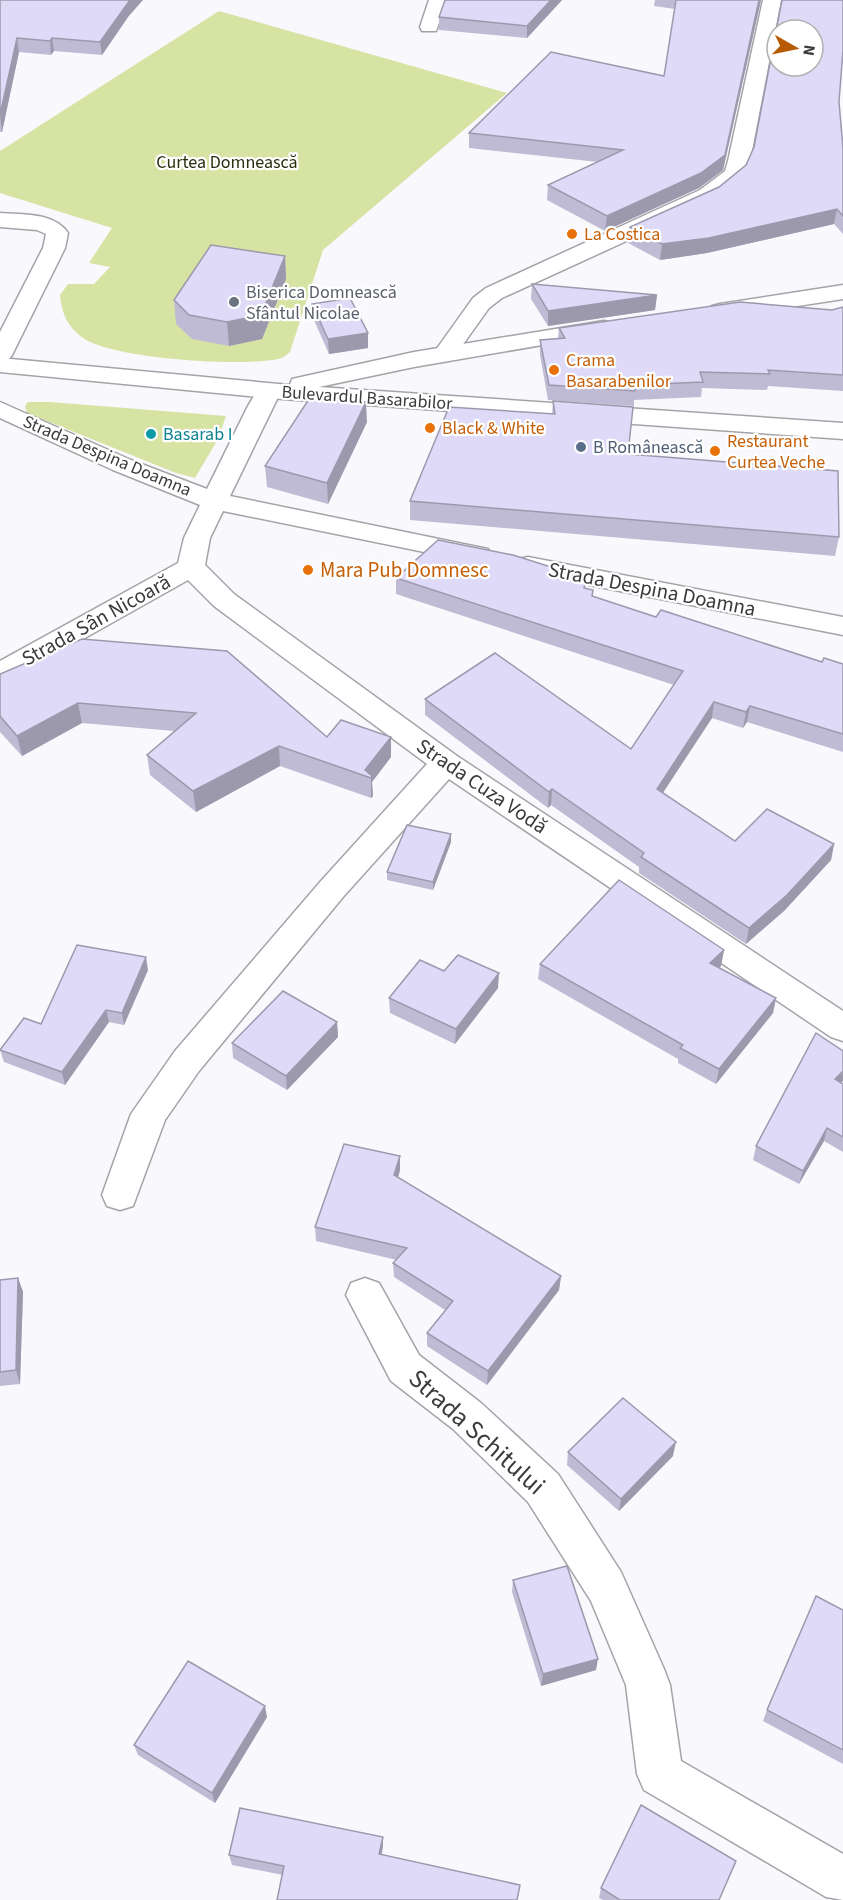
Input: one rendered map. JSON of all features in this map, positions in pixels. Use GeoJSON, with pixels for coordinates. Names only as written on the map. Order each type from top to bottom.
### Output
{"type":"FeatureCollection","features":[{"type":"Feature","properties":{"kind":"street"},"geometry":{"type":"LineString","coordinates":[[429,27],[438,0]]}},
{"type":"Feature","properties":{"kind":"street"},"geometry":{"type":"LineString","coordinates":[[446,352],[481,303],[494,293],[708,195],[734,174],[739,161],[772,0]]}},
{"type":"Feature","properties":{"kind":"street"},"geometry":{"type":"LineString","coordinates":[[0,220],[45,225],[53,228],[57,233],[54,248],[0,355]]}},
{"type":"Feature","properties":{"kind":"street"},"geometry":{"type":"LineString","coordinates":[[703,313],[843,292]]}},
{"type":"Feature","properties":{"kind":"street"},"geometry":{"type":"LineString","coordinates":[[269,391],[376,365],[446,352],[621,326]]}},
{"type":"Feature","properties":{"kind":"street","name":"Bulevardul Basarabilor"},"geometry":{"type":"LineString","coordinates":[[0,365],[269,391],[843,431]]}},
{"type":"Feature","properties":{"kind":"street","name":"Strada Despina Doamna"},"geometry":{"type":"LineString","coordinates":[[214,501],[269,391]]}},
{"type":"Feature","properties":{"kind":"street","name":"Strada Despina Doamna"},"geometry":{"type":"LineString","coordinates":[[0,409],[122,465],[214,501],[843,626]]}},
{"type":"Feature","properties":{"kind":"street"},"geometry":{"type":"LineString","coordinates":[[191,567],[197,538],[214,501]]}},
{"type":"Feature","properties":{"kind":"street","name":"Strada Sân Nicoară"},"geometry":{"type":"LineString","coordinates":[[0,673],[191,567]]}},
{"type":"Feature","properties":{"kind":"street","name":"Strada Cuza Vodă"},"geometry":{"type":"LineString","coordinates":[[191,567],[224,600],[446,764],[843,1028]]}},
{"type":"Feature","properties":{"kind":"street"},"geometry":{"type":"LineString","coordinates":[[120,1195],[149,1114],[187,1061],[332,889],[446,764]]}},
{"type":"Feature","properties":{"kind":"street","name":"Strada Schitului"},"geometry":{"type":"LineString","coordinates":[[365,1295],[405,1368],[467,1416],[543,1488],[606,1587],[648,1685],[660,1773],[843,1880]]}},
{"type":"Feature","properties":{"kind":"green space","name":"Curtea Domnească"},"geometry":{"type":"Polygon","coordinates":[[[219,11],[507,93],[323,250],[290,352],[283,357],[260,361],[208,361],[148,356],[98,345],[83,338],[69,324],[62,308],[60,295],[68,284],[94,284],[110,267],[89,263],[112,228],[0,193],[0,151],[219,11]]]}},
{"type":"Feature","properties":{"kind":"green space"},"geometry":{"type":"Polygon","coordinates":[[[28,402],[226,416],[218,439],[195,478],[176,473],[27,413],[25,406],[28,402]]]}},
{"type":"Feature","properties":{"kind":"building"},"geometry":{"type":"Polygon","coordinates":[[[0,0],[130,0],[100,42],[17,38],[0,115],[0,0]]]}},
{"type":"Feature","properties":{"kind":"building"},"geometry":{"type":"Polygon","coordinates":[[[445,0],[551,0],[527,26],[439,17],[445,0]]]}},
{"type":"Feature","properties":{"kind":"building"},"geometry":{"type":"Polygon","coordinates":[[[676,0],[759,0],[725,155],[701,173],[607,216],[548,185],[623,150],[469,133],[551,52],[664,76],[676,0]]]}},
{"type":"Feature","properties":{"kind":"building"},"geometry":{"type":"Polygon","coordinates":[[[782,0],[843,0],[843,50],[839,102],[843,148],[843,216],[837,209],[709,238],[662,244],[630,227],[719,187],[746,165],[754,147],[767,78],[825,78],[825,18],[779,18],[782,0]]]}},
{"type":"Feature","properties":{"kind":"building"},"geometry":{"type":"Polygon","coordinates":[[[211,245],[285,256],[261,315],[227,322],[189,315],[174,300],[211,245]]]}},
{"type":"Feature","properties":{"kind":"building"},"geometry":{"type":"Polygon","coordinates":[[[532,284],[657,295],[548,311],[532,284]]]}},
{"type":"Feature","properties":{"kind":"building"},"geometry":{"type":"Polygon","coordinates":[[[350,298],[368,333],[328,339],[312,304],[350,298]]]}},
{"type":"Feature","properties":{"kind":"building"},"geometry":{"type":"Polygon","coordinates":[[[740,302],[832,310],[843,307],[843,375],[768,370],[770,374],[700,372],[703,382],[636,385],[635,391],[549,385],[540,340],[565,338],[559,328],[740,302]]]}},
{"type":"Feature","properties":{"kind":"building"},"geometry":{"type":"Polygon","coordinates":[[[311,396],[366,402],[327,483],[265,466],[311,396]]]}},
{"type":"Feature","properties":{"kind":"building"},"geometry":{"type":"Polygon","coordinates":[[[553,401],[633,407],[628,454],[838,471],[839,537],[410,501],[449,407],[555,414],[553,401]]]}},
{"type":"Feature","properties":{"kind":"building"},"geometry":{"type":"Polygon","coordinates":[[[438,540],[513,555],[586,578],[584,588],[593,590],[592,596],[656,617],[661,610],[822,662],[824,658],[843,664],[843,734],[750,706],[746,712],[714,702],[657,789],[735,841],[767,809],[834,844],[787,895],[749,928],[641,857],[644,853],[552,789],[549,792],[425,699],[495,653],[631,749],[683,671],[396,578],[438,540]]]}},
{"type":"Feature","properties":{"kind":"building"},"geometry":{"type":"Polygon","coordinates":[[[82,639],[227,651],[327,737],[341,720],[391,737],[365,770],[372,776],[371,778],[279,746],[193,791],[147,755],[196,713],[78,703],[17,736],[0,716],[0,674],[82,639]]]}},
{"type":"Feature","properties":{"kind":"building"},"geometry":{"type":"Polygon","coordinates":[[[407,825],[451,834],[433,882],[387,872],[407,825]]]}},
{"type":"Feature","properties":{"kind":"building"},"geometry":{"type":"Polygon","coordinates":[[[619,880],[724,950],[710,963],[776,998],[719,1069],[680,1048],[683,1045],[540,964],[619,880]]]}},
{"type":"Feature","properties":{"kind":"building"},"geometry":{"type":"Polygon","coordinates":[[[77,945],[146,957],[122,1013],[106,1010],[62,1072],[0,1050],[24,1018],[41,1024],[77,945]]]}},
{"type":"Feature","properties":{"kind":"building"},"geometry":{"type":"Polygon","coordinates":[[[458,955],[499,973],[456,1029],[389,998],[420,960],[444,971],[458,955]]]}},
{"type":"Feature","properties":{"kind":"building"},"geometry":{"type":"Polygon","coordinates":[[[283,991],[337,1022],[286,1076],[232,1043],[283,991]]]}},
{"type":"Feature","properties":{"kind":"building"},"geometry":{"type":"Polygon","coordinates":[[[816,1033],[843,1051],[843,1071],[835,1079],[843,1084],[843,1137],[827,1128],[803,1171],[756,1146],[816,1033]]]}},
{"type":"Feature","properties":{"kind":"building"},"geometry":{"type":"Polygon","coordinates":[[[344,1144],[400,1156],[394,1175],[561,1276],[488,1371],[427,1333],[453,1301],[393,1263],[407,1248],[315,1227],[344,1144]]]}},
{"type":"Feature","properties":{"kind":"building"},"geometry":{"type":"Polygon","coordinates":[[[18,1278],[16,1370],[0,1372],[0,1280],[18,1278]]]}},
{"type":"Feature","properties":{"kind":"building"},"geometry":{"type":"Polygon","coordinates":[[[623,1398],[676,1442],[621,1499],[568,1452],[623,1398]]]}},
{"type":"Feature","properties":{"kind":"building"},"geometry":{"type":"Polygon","coordinates":[[[567,1566],[598,1659],[543,1674],[513,1580],[567,1566]]]}},
{"type":"Feature","properties":{"kind":"building"},"geometry":{"type":"Polygon","coordinates":[[[816,1596],[843,1610],[843,1750],[767,1710],[816,1596]]]}},
{"type":"Feature","properties":{"kind":"building"},"geometry":{"type":"Polygon","coordinates":[[[188,1661],[265,1706],[212,1793],[134,1745],[188,1661]]]}},
{"type":"Feature","properties":{"kind":"building"},"geometry":{"type":"Polygon","coordinates":[[[641,1805],[736,1861],[719,1900],[620,1900],[601,1888],[641,1805]]]}},
{"type":"Feature","properties":{"kind":"building"},"geometry":{"type":"Polygon","coordinates":[[[240,1808],[383,1837],[379,1854],[520,1885],[517,1900],[277,1900],[284,1866],[229,1855],[240,1808]]]}},
{"type":"Feature","properties":{"kind":"place","name":"La Costica"},"geometry":{"type":"Point","coordinates":[572,234]}},
{"type":"Feature","properties":{"kind":"place","name":"Biserica Domnească Sfântul Nicolae"},"geometry":{"type":"Point","coordinates":[234,302]}},
{"type":"Feature","properties":{"kind":"place","name":"Crama Basarabenilor"},"geometry":{"type":"Point","coordinates":[554,370]}},
{"type":"Feature","properties":{"kind":"place","name":"Black & White"},"geometry":{"type":"Point","coordinates":[430,428]}},
{"type":"Feature","properties":{"kind":"place","name":"Basarab I"},"geometry":{"type":"Point","coordinates":[151,434]}},
{"type":"Feature","properties":{"kind":"place","name":"B Românească"},"geometry":{"type":"Point","coordinates":[581,447]}},
{"type":"Feature","properties":{"kind":"place","name":"Restaurant Curtea Veche"},"geometry":{"type":"Point","coordinates":[715,451]}},
{"type":"Feature","properties":{"kind":"place","name":"Mara Pub Domnesc"},"geometry":{"type":"Point","coordinates":[308,570]}}]}
